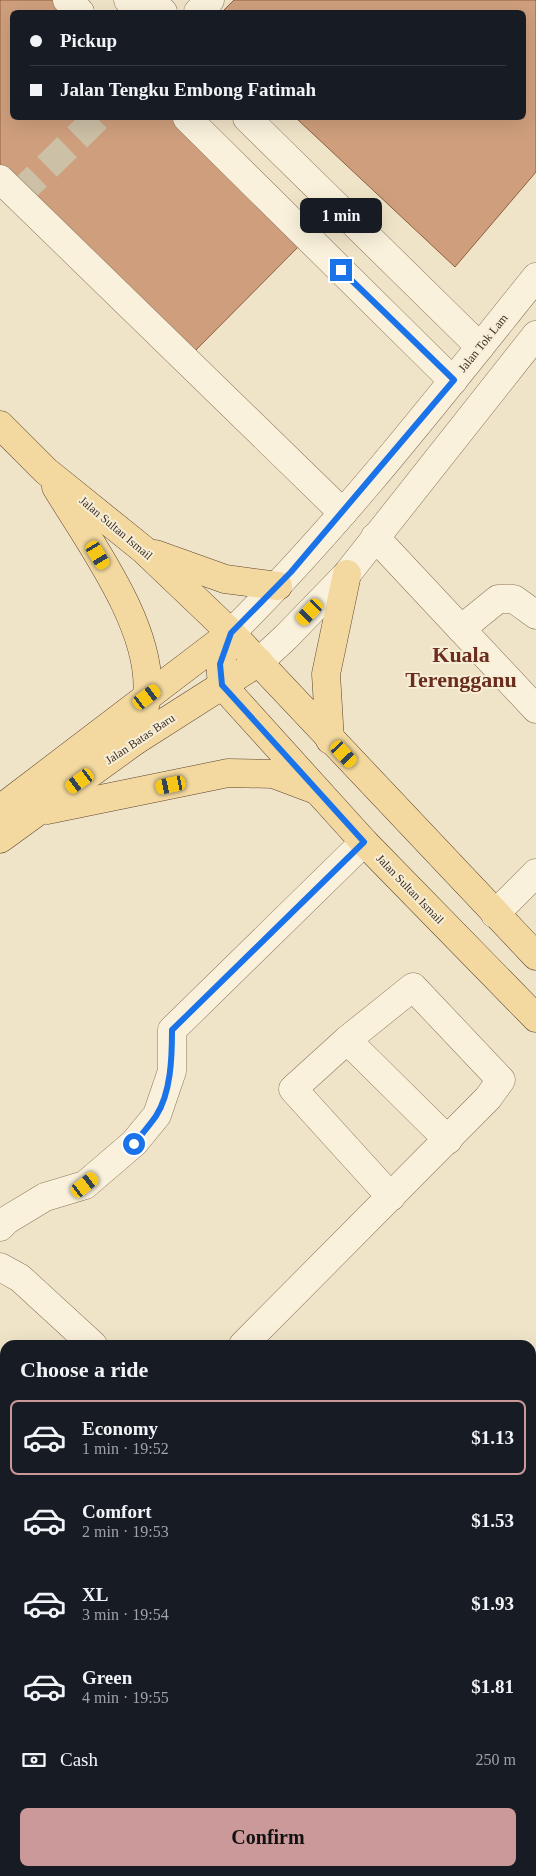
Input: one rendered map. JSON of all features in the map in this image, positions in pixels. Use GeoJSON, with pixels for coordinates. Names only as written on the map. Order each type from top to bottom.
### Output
{"type":"FeatureCollection","features":[{"type":"Feature","properties":{"kind":"main road","name":"Jalan Sultan Ismail"},"geometry":{"type":"LineString","coordinates":[[0,425],[46,471],[144,550],[231,633],[536,956]]}},
{"type":"Feature","properties":{"kind":"main road"},"geometry":{"type":"LineString","coordinates":[[46,471],[108,572],[135,626],[146,666],[147,697],[135,741]]}},
{"type":"Feature","properties":{"kind":"main road"},"geometry":{"type":"LineString","coordinates":[[144,550],[225,580],[278,586]]}},
{"type":"Feature","properties":{"kind":"main road"},"geometry":{"type":"LineString","coordinates":[[330,740],[326,674],[347,574]]}},
{"type":"Feature","properties":{"kind":"main road"},"geometry":{"type":"LineString","coordinates":[[4,798],[147,697],[231,633]]}},
{"type":"Feature","properties":{"kind":"main road"},"geometry":{"type":"LineString","coordinates":[[222,685],[220,664],[231,633]]}},
{"type":"Feature","properties":{"kind":"main road","name":"Jalan Batas Baru"},"geometry":{"type":"LineString","coordinates":[[0,839],[135,741],[259,662]]}},
{"type":"Feature","properties":{"kind":"main road","name":"Jalan Sultan Ismail"},"geometry":{"type":"LineString","coordinates":[[222,685],[364,842],[536,1018]]}},
{"type":"Feature","properties":{"kind":"main road"},"geometry":{"type":"LineString","coordinates":[[38,812],[228,773],[273,774],[317,790]]}},
{"type":"Feature","properties":{"kind":"street"},"geometry":{"type":"LineString","coordinates":[[67,0],[78,10]]}},
{"type":"Feature","properties":{"kind":"street"},"geometry":{"type":"LineString","coordinates":[[128,0],[139,10]]}},
{"type":"Feature","properties":{"kind":"street"},"geometry":{"type":"LineString","coordinates":[[150,0],[161,10]]}},
{"type":"Feature","properties":{"kind":"street"},"geometry":{"type":"LineString","coordinates":[[200,10],[210,0]]}},
{"type":"Feature","properties":{"kind":"street"},"geometry":{"type":"LineString","coordinates":[[189,120],[454,380]]}},
{"type":"Feature","properties":{"kind":"street"},"geometry":{"type":"LineString","coordinates":[[249,120],[480,347]]}},
{"type":"Feature","properties":{"kind":"street"},"geometry":{"type":"LineString","coordinates":[[8,188],[343,513]]}},
{"type":"Feature","properties":{"kind":"street","name":"Jalan Tok Lam"},"geometry":{"type":"LineString","coordinates":[[231,633],[278,586],[343,513],[454,380],[536,277]]}},
{"type":"Feature","properties":{"kind":"street"},"geometry":{"type":"LineString","coordinates":[[259,662],[347,574],[536,336]]}},
{"type":"Feature","properties":{"kind":"street"},"geometry":{"type":"LineString","coordinates":[[375,538],[536,709]]}},
{"type":"Feature","properties":{"kind":"street"},"geometry":{"type":"LineString","coordinates":[[462,629],[498,599],[514,599],[536,615]]}},
{"type":"Feature","properties":{"kind":"street"},"geometry":{"type":"LineString","coordinates":[[0,1227],[7,1220],[46,1197],[85,1185],[134,1144],[157,1115],[172,1071],[172,1030],[364,842]]}},
{"type":"Feature","properties":{"kind":"street"},"geometry":{"type":"LineString","coordinates":[[495,914],[536,874]]}},
{"type":"Feature","properties":{"kind":"street"},"geometry":{"type":"LineString","coordinates":[[248,1340],[391,1197],[448,1140],[488,1098],[501,1080],[413,987],[347,1040],[293,1089],[391,1197]]}},
{"type":"Feature","properties":{"kind":"street"},"geometry":{"type":"LineString","coordinates":[[347,1040],[448,1140]]}},
{"type":"Feature","properties":{"kind":"street"},"geometry":{"type":"LineString","coordinates":[[0,1268],[20,1278],[88,1340]]}},
{"type":"Feature","properties":{"kind":"building"},"geometry":{"type":"Polygon","coordinates":[[[0,0],[73,0],[83,10],[10,10],[10,120],[195,120],[311,234],[191,355],[0,168],[0,0]]]}},
{"type":"Feature","properties":{"kind":"building"},"geometry":{"type":"Polygon","coordinates":[[[234,0],[536,0],[536,172],[455,267],[298,120],[526,120],[526,10],[224,10],[234,0]]]}},
{"type":"Feature","properties":{"kind":"tunnel"},"geometry":{"type":"LineString","coordinates":[[17,196],[95,120]]}},
{"type":"Feature","properties":{"kind":"district","name":"Kuala Terengganu"},"geometry":{"type":"Point","coordinates":[461,666]}},
{"type":"Feature","properties":{"kind":"route"},"geometry":{"type":"LineString","coordinates":[[134,1144],[157,1115],[172,1071],[172,1030],[364,842],[222,685],[220,664],[231,633],[291,572],[454,380],[341,270]]}}]}
